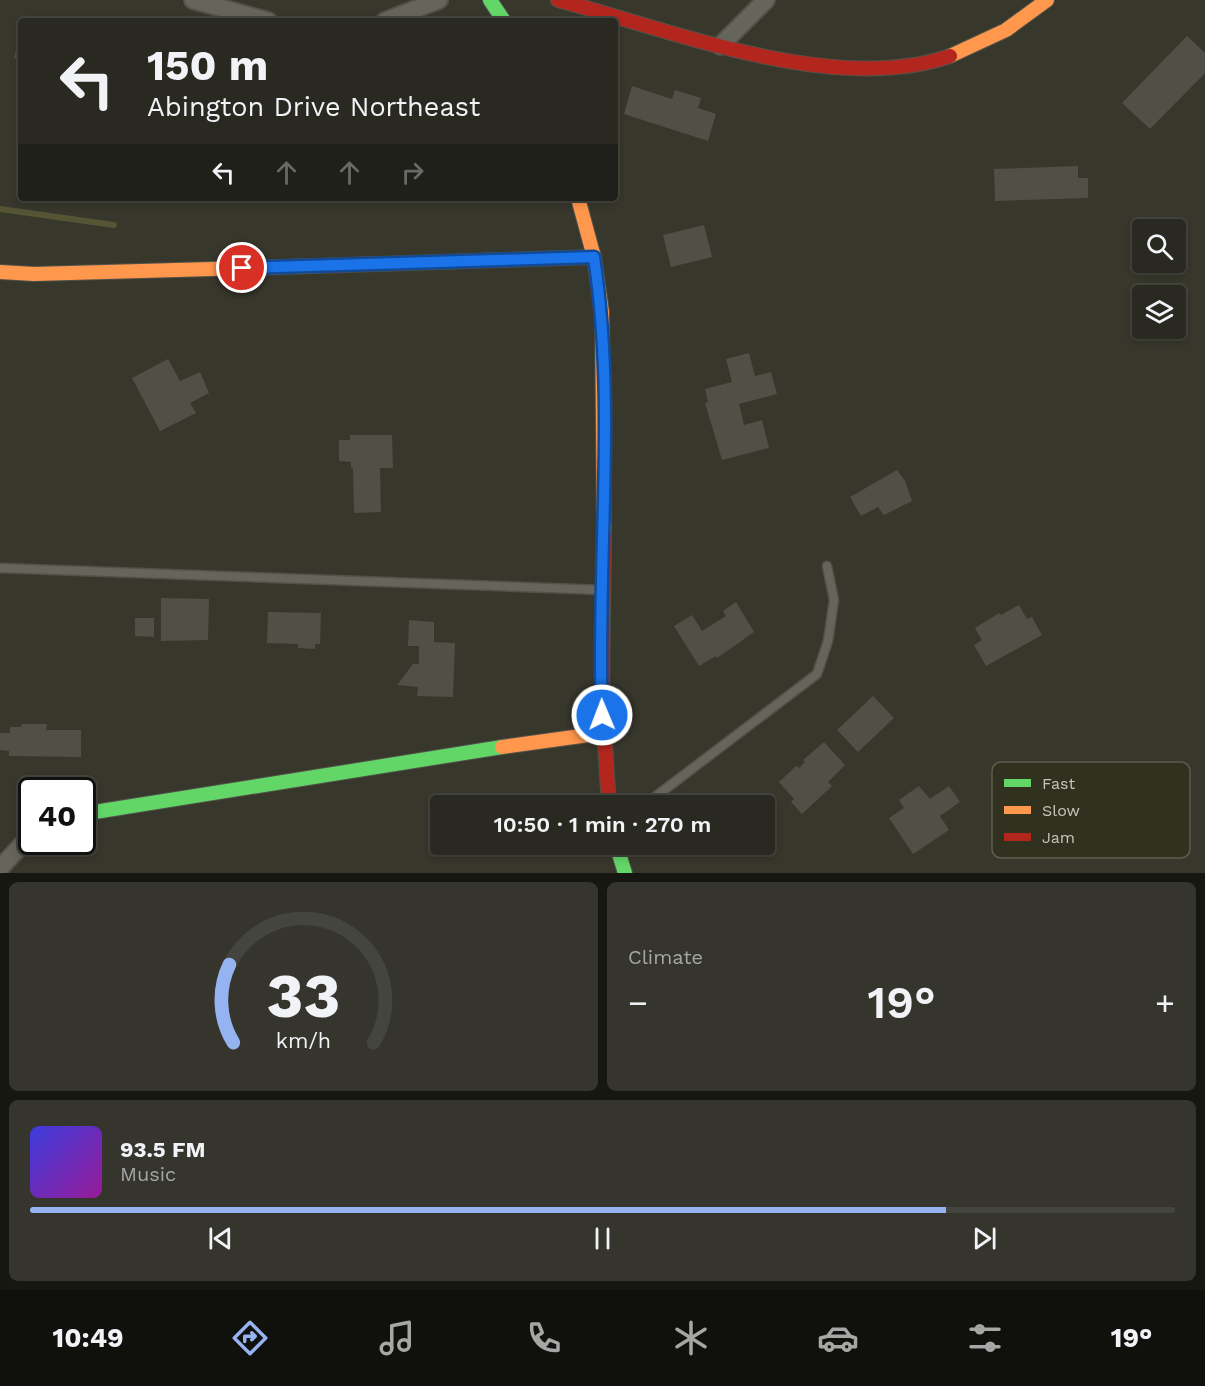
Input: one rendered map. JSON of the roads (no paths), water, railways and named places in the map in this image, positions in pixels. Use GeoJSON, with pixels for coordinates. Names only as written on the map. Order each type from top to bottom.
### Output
{"type":"FeatureCollection","features":[{"type":"Feature","properties":{"kind":"street"},"geometry":{"type":"LineString","coordinates":[[193,0],[257,18]]}},
{"type":"Feature","properties":{"kind":"street"},"geometry":{"type":"LineString","coordinates":[[394,18],[439,0]]}},
{"type":"Feature","properties":{"kind":"street"},"geometry":{"type":"LineString","coordinates":[[490,0],[502,18]]}},
{"type":"Feature","properties":{"kind":"street"},"geometry":{"type":"LineString","coordinates":[[558,0],[720,46],[792,61],[848,68],[898,68],[927,64],[975,47],[1019,21],[1047,0]]}},
{"type":"Feature","properties":{"kind":"street"},"geometry":{"type":"LineString","coordinates":[[720,46],[766,0]]}},
{"type":"Feature","properties":{"kind":"street"},"geometry":{"type":"LineString","coordinates":[[579,201],[594,257],[602,312],[605,427],[603,733],[608,795]]}},
{"type":"Feature","properties":{"kind":"street"},"geometry":{"type":"LineString","coordinates":[[0,272],[34,274],[594,257]]}},
{"type":"Feature","properties":{"kind":"street"},"geometry":{"type":"LineString","coordinates":[[96,812],[322,777],[454,753],[603,733]]}},
{"type":"Feature","properties":{"kind":"street"},"geometry":{"type":"LineString","coordinates":[[0,868],[18,849]]}},
{"type":"Feature","properties":{"kind":"street"},"geometry":{"type":"LineString","coordinates":[[619,855],[625,873]]}},
{"type":"Feature","properties":{"kind":"lane"},"geometry":{"type":"LineString","coordinates":[[658,795],[817,674],[828,641],[834,600],[827,566]]}},
{"type":"Feature","properties":{"kind":"lane"},"geometry":{"type":"LineString","coordinates":[[0,568],[603,590]]}},
{"type":"Feature","properties":{"kind":"waterway"},"geometry":{"type":"LineString","coordinates":[[0,209],[114,225]]}}]}
